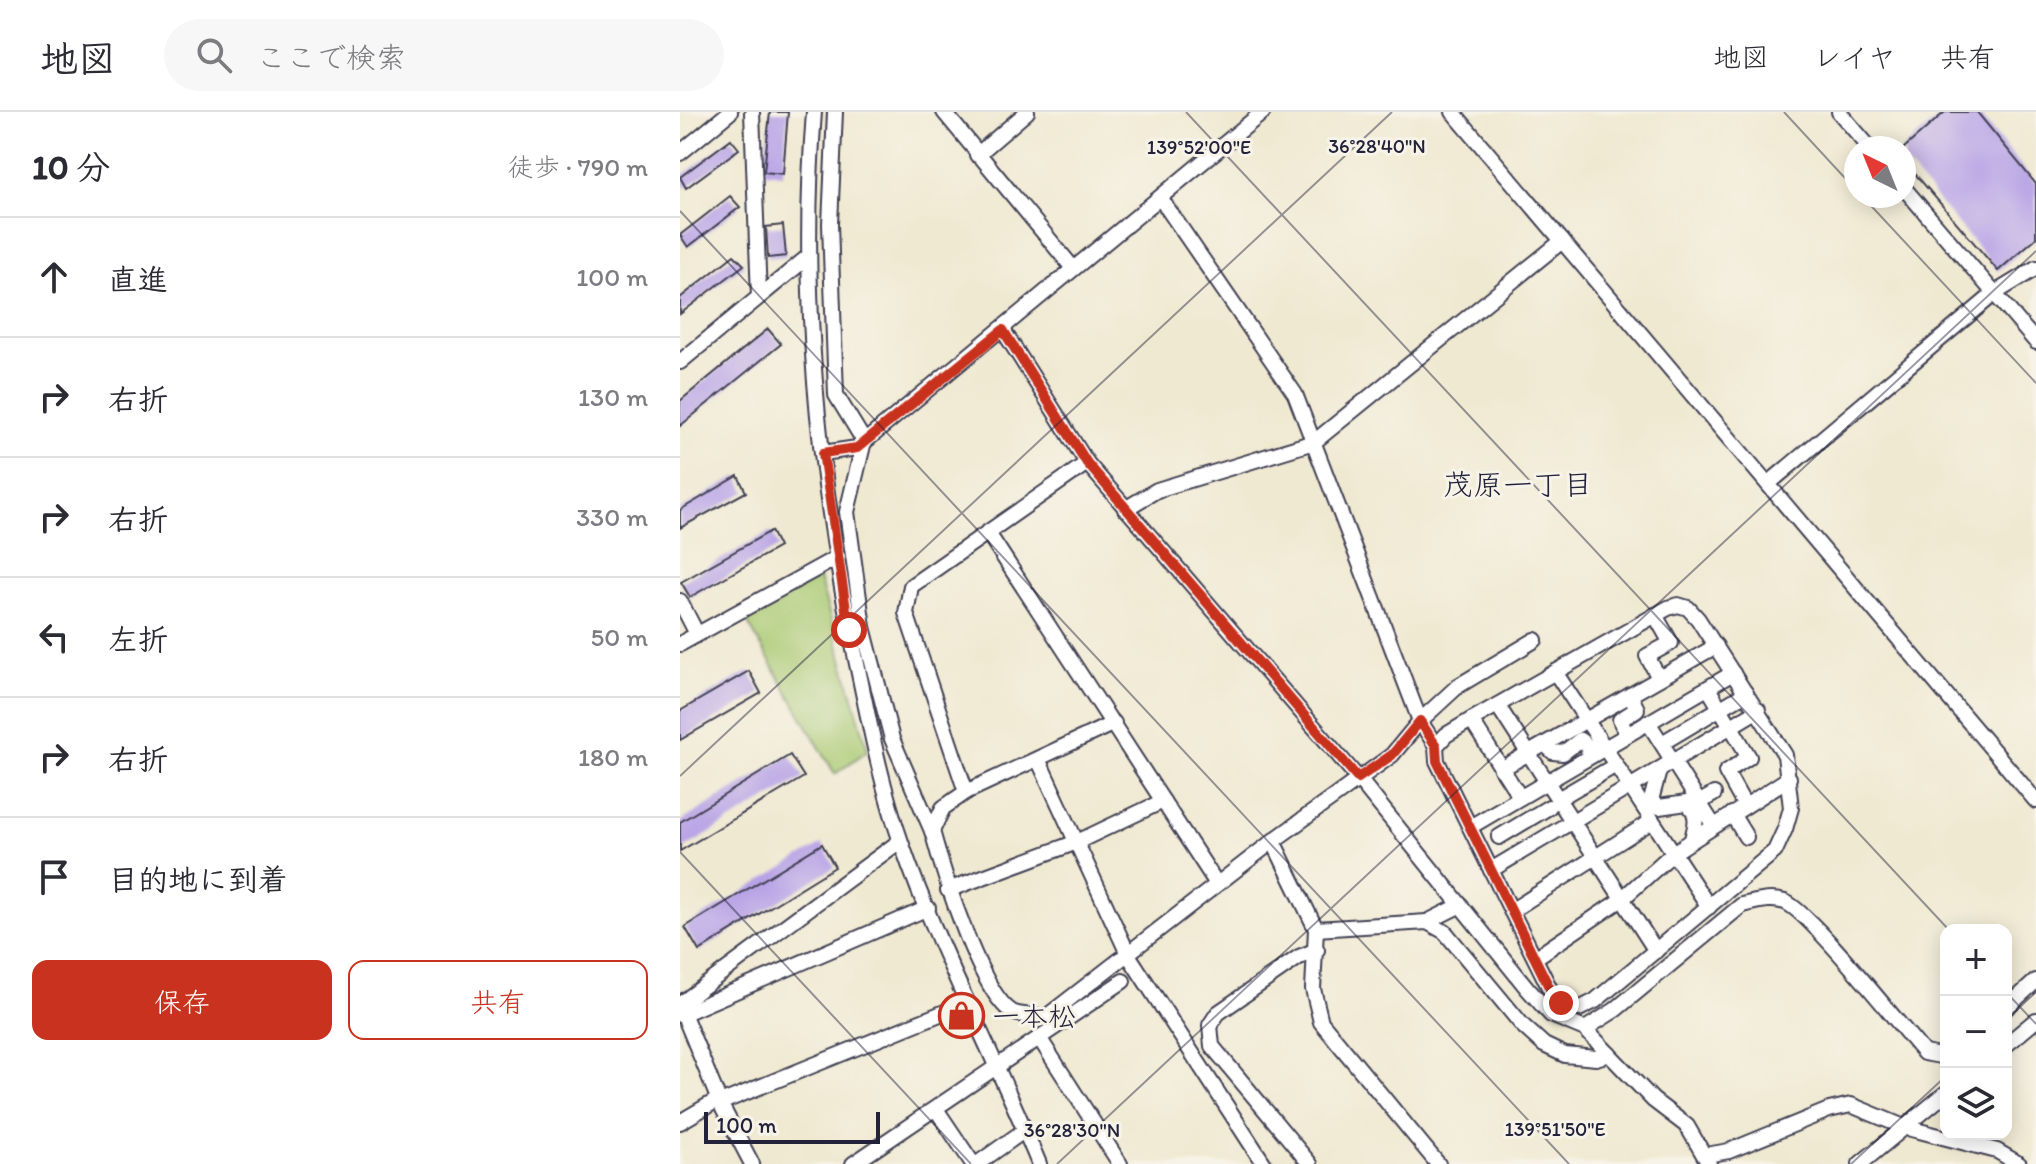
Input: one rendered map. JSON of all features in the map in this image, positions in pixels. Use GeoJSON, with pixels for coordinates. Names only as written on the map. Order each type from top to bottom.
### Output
{"type":"FeatureCollection","features":[{"type":"Feature","properties":{"kind":"street"},"geometry":{"type":"LineString","coordinates":[[680,153],[730,112]]}},
{"type":"Feature","properties":{"kind":"street"},"geometry":{"type":"LineString","coordinates":[[752,112],[759,297]]}},
{"type":"Feature","properties":{"kind":"street"},"geometry":{"type":"LineString","coordinates":[[814,112],[809,256],[823,453],[838,557],[875,749],[900,841],[995,1070],[1039,1164]]}},
{"type":"Feature","properties":{"kind":"street"},"geometry":{"type":"LineString","coordinates":[[835,112],[830,224],[836,395],[864,441],[847,512],[863,627],[892,739],[932,831],[948,890],[992,989],[1013,1012],[1046,1017],[1129,956],[1273,841],[1392,755],[1420,721],[1458,686],[1535,640]]}},
{"type":"Feature","properties":{"kind":"street"},"geometry":{"type":"LineString","coordinates":[[944,112],[1072,267]]}},
{"type":"Feature","properties":{"kind":"street"},"geometry":{"type":"LineString","coordinates":[[977,155],[1027,112]]}},
{"type":"Feature","properties":{"kind":"street"},"geometry":{"type":"LineString","coordinates":[[823,453],[857,448],[1263,112]]}},
{"type":"Feature","properties":{"kind":"street"},"geometry":{"type":"LineString","coordinates":[[1453,112],[2036,801]]}},
{"type":"Feature","properties":{"kind":"street"},"geometry":{"type":"LineString","coordinates":[[1839,112],[1860,136]]}},
{"type":"Feature","properties":{"kind":"street"},"geometry":{"type":"LineString","coordinates":[[1161,199],[1295,394],[1420,721],[1436,746],[1437,761],[1552,993],[1561,1003],[1579,1009],[1595,1001],[1709,907],[1775,851],[1791,808],[1785,755],[1716,646],[1688,608],[1678,605],[1655,615],[1471,720],[1446,735],[1436,746]]}},
{"type":"Feature","properties":{"kind":"street"},"geometry":{"type":"LineString","coordinates":[[1916,202],[2036,342]]}},
{"type":"Feature","properties":{"kind":"street"},"geometry":{"type":"LineString","coordinates":[[1125,509],[1157,490],[1314,442],[1562,241]]}},
{"type":"Feature","properties":{"kind":"street"},"geometry":{"type":"LineString","coordinates":[[680,362],[809,256]]}},
{"type":"Feature","properties":{"kind":"street"},"geometry":{"type":"LineString","coordinates":[[1768,484],[1995,293],[2036,268]]}},
{"type":"Feature","properties":{"kind":"street"},"geometry":{"type":"LineString","coordinates":[[1003,330],[1087,463],[1358,778],[1551,1015],[1585,1029],[1653,1100],[1687,1126],[1708,1162],[1829,1110],[1851,1105],[1904,1127],[1997,1151],[2019,1164]]}},
{"type":"Feature","properties":{"kind":"street"},"geometry":{"type":"LineString","coordinates":[[966,792],[906,613],[911,586],[1087,463]]}},
{"type":"Feature","properties":{"kind":"street"},"geometry":{"type":"LineString","coordinates":[[988,533],[1217,884]]}},
{"type":"Feature","properties":{"kind":"street"},"geometry":{"type":"LineString","coordinates":[[680,644],[838,557]]}},
{"type":"Feature","properties":{"kind":"street"},"geometry":{"type":"LineString","coordinates":[[680,601],[697,634]]}},
{"type":"Feature","properties":{"kind":"street"},"geometry":{"type":"LineString","coordinates":[[1655,615],[1671,643],[1647,656],[1659,678]]}},
{"type":"Feature","properties":{"kind":"street"},"geometry":{"type":"LineString","coordinates":[[1501,769],[1716,646]]}},
{"type":"Feature","properties":{"kind":"street"},"geometry":{"type":"LineString","coordinates":[[1555,672],[1709,907]]}},
{"type":"Feature","properties":{"kind":"street"},"geometry":{"type":"LineString","coordinates":[[1470,827],[1733,673]]}},
{"type":"Feature","properties":{"kind":"street"},"geometry":{"type":"LineString","coordinates":[[1708,688],[1749,757],[1726,772],[1746,837]]}},
{"type":"Feature","properties":{"kind":"street"},"geometry":{"type":"LineString","coordinates":[[1662,743],[1746,693]]}},
{"type":"Feature","properties":{"kind":"street"},"geometry":{"type":"LineString","coordinates":[[1627,735],[1620,720],[1637,709],[1630,695]]}},
{"type":"Feature","properties":{"kind":"street"},"geometry":{"type":"LineString","coordinates":[[1498,706],[1567,824],[1596,859],[1656,951]]}},
{"type":"Feature","properties":{"kind":"street"},"geometry":{"type":"LineString","coordinates":[[1491,870],[1758,710]]}},
{"type":"Feature","properties":{"kind":"street"},"geometry":{"type":"LineString","coordinates":[[1471,720],[1520,797]]}},
{"type":"Feature","properties":{"kind":"street"},"geometry":{"type":"LineString","coordinates":[[1648,722],[1714,826]]}},
{"type":"Feature","properties":{"kind":"street"},"geometry":{"type":"LineString","coordinates":[[932,831],[943,808],[966,792],[1114,723]]}},
{"type":"Feature","properties":{"kind":"street"},"geometry":{"type":"LineString","coordinates":[[1545,744],[1558,754],[1580,740],[1588,746],[1589,756]]}},
{"type":"Feature","properties":{"kind":"street"},"geometry":{"type":"LineString","coordinates":[[1038,759],[1129,956],[1264,1164]]}},
{"type":"Feature","properties":{"kind":"street"},"geometry":{"type":"LineString","coordinates":[[1499,837],[1531,824],[1554,803],[1591,789],[1616,765]]}},
{"type":"Feature","properties":{"kind":"street"},"geometry":{"type":"LineString","coordinates":[[1659,771],[1651,800],[1659,807],[1687,803],[1694,809],[1697,820],[1692,839]]}},
{"type":"Feature","properties":{"kind":"street"},"geometry":{"type":"LineString","coordinates":[[1535,958],[1622,899],[1692,839],[1789,778]]}},
{"type":"Feature","properties":{"kind":"street"},"geometry":{"type":"LineString","coordinates":[[1700,802],[1714,794]]}},
{"type":"Feature","properties":{"kind":"street"},"geometry":{"type":"LineString","coordinates":[[948,890],[1077,842],[1163,801]]}},
{"type":"Feature","properties":{"kind":"street"},"geometry":{"type":"LineString","coordinates":[[1488,817],[1511,858]]}},
{"type":"Feature","properties":{"kind":"street"},"geometry":{"type":"LineString","coordinates":[[1511,911],[1652,821]]}},
{"type":"Feature","properties":{"kind":"street"},"geometry":{"type":"LineString","coordinates":[[680,1010],[900,841]]}},
{"type":"Feature","properties":{"kind":"street"},"geometry":{"type":"LineString","coordinates":[[1273,841],[1316,929],[1313,989],[1315,1009],[1321,1022],[1438,1164]]}},
{"type":"Feature","properties":{"kind":"street"},"geometry":{"type":"LineString","coordinates":[[1585,1029],[1615,1010],[1742,905],[1763,900],[1784,901],[1807,920],[1924,1053],[1940,1056]]}},
{"type":"Feature","properties":{"kind":"street"},"geometry":{"type":"LineString","coordinates":[[1316,929],[1427,922],[1461,905]]}},
{"type":"Feature","properties":{"kind":"street"},"geometry":{"type":"LineString","coordinates":[[680,1010],[928,908]]}},
{"type":"Feature","properties":{"kind":"street"},"geometry":{"type":"LineString","coordinates":[[1427,922],[1445,932],[1523,1026],[1544,1045],[1565,1055],[1596,1058],[1609,1054]]}},
{"type":"Feature","properties":{"kind":"street"},"geometry":{"type":"LineString","coordinates":[[1310,1164],[1212,1046],[1210,1025],[1218,1013],[1299,957],[1317,950]]}},
{"type":"Feature","properties":{"kind":"street"},"geometry":{"type":"LineString","coordinates":[[853,1164],[1123,981]]}},
{"type":"Feature","properties":{"kind":"street"},"geometry":{"type":"LineString","coordinates":[[2012,1003],[2036,981]]}},
{"type":"Feature","properties":{"kind":"street"},"geometry":{"type":"LineString","coordinates":[[680,1122],[720,1101],[967,1003]]}},
{"type":"Feature","properties":{"kind":"street"},"geometry":{"type":"LineString","coordinates":[[680,1010],[752,1164]]}},
{"type":"Feature","properties":{"kind":"street"},"geometry":{"type":"LineString","coordinates":[[2012,1040],[2036,1020]]}},
{"type":"Feature","properties":{"kind":"street"},"geometry":{"type":"LineString","coordinates":[[1040,1039],[1120,1164]]}},
{"type":"Feature","properties":{"kind":"street"},"geometry":{"type":"LineString","coordinates":[[1860,1164],[1940,1098]]}},
{"type":"Feature","properties":{"kind":"street"},"geometry":{"type":"LineString","coordinates":[[936,1109],[975,1164],[1025,1130]]}},
{"type":"Feature","properties":{"kind":"green space"},"geometry":{"type":"Polygon","coordinates":[[[819,578],[868,750],[835,774],[745,618],[819,578]]]}},
{"type":"Feature","properties":{"kind":"building"},"geometry":{"type":"Polygon","coordinates":[[[770,112],[788,112],[783,174],[764,172],[770,112]]]}},
{"type":"Feature","properties":{"kind":"building"},"geometry":{"type":"Polygon","coordinates":[[[1945,112],[1977,112],[2036,184],[2036,238],[1998,271],[1916,175],[1916,137],[1945,112]]]}},
{"type":"Feature","properties":{"kind":"building"},"geometry":{"type":"Polygon","coordinates":[[[731,139],[739,149],[686,188],[680,177],[731,139]]]}},
{"type":"Feature","properties":{"kind":"building"},"geometry":{"type":"Polygon","coordinates":[[[730,196],[740,207],[688,247],[680,235],[730,196]]]}},
{"type":"Feature","properties":{"kind":"building"},"geometry":{"type":"Polygon","coordinates":[[[783,225],[786,256],[768,258],[766,227],[783,225]]]}},
{"type":"Feature","properties":{"kind":"building"},"geometry":{"type":"Polygon","coordinates":[[[734,255],[744,265],[680,314],[680,298],[734,255]]]}},
{"type":"Feature","properties":{"kind":"building"},"geometry":{"type":"Polygon","coordinates":[[[768,329],[781,344],[680,426],[680,401],[768,329]]]}},
{"type":"Feature","properties":{"kind":"building"},"geometry":{"type":"Polygon","coordinates":[[[738,476],[746,492],[680,528],[680,510],[738,476]]]}},
{"type":"Feature","properties":{"kind":"building"},"geometry":{"type":"Polygon","coordinates":[[[771,531],[779,547],[690,597],[681,582],[771,531]]]}},
{"type":"Feature","properties":{"kind":"building"},"geometry":{"type":"Polygon","coordinates":[[[749,671],[761,693],[680,740],[680,711],[749,671]]]}},
{"type":"Feature","properties":{"kind":"building"},"geometry":{"type":"Polygon","coordinates":[[[790,755],[804,777],[680,851],[680,822],[790,755]]]}},
{"type":"Feature","properties":{"kind":"building"},"geometry":{"type":"Polygon","coordinates":[[[822,844],[835,867],[699,951],[685,927],[822,844]]]}},
{"type":"Feature","properties":{"kind":"place","name":"一本松"},"geometry":{"type":"Point","coordinates":[961,1016]}},
{"type":"Feature","properties":{"kind":"district","name":"茂原一丁目"},"geometry":{"type":"Point","coordinates":[1518,485]}},
{"type":"Feature","properties":{"kind":"route"},"geometry":{"type":"LineString","coordinates":[[849,630],[823,453],[857,448],[1003,330],[1087,463],[1358,778],[1392,755],[1420,721],[1436,746],[1437,761],[1552,993],[1561,1003]]}}]}
